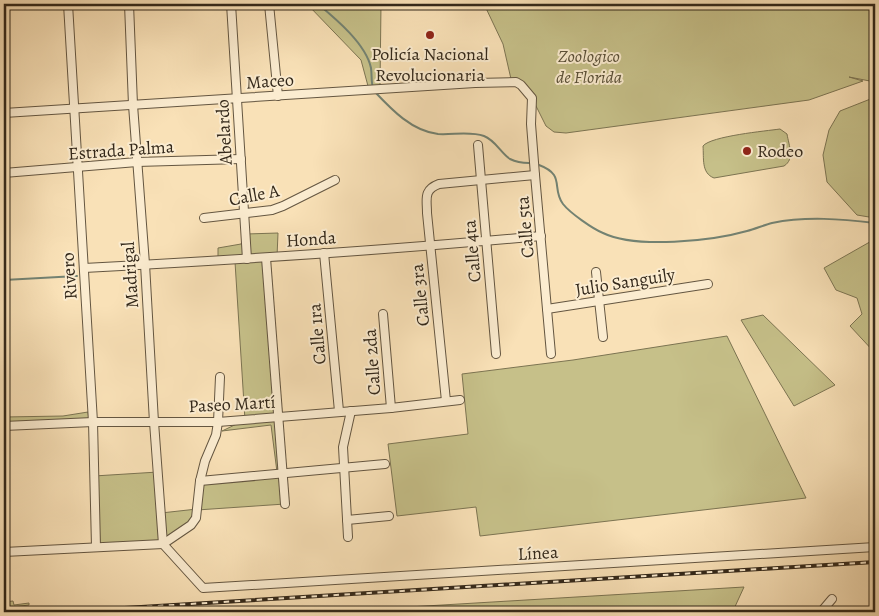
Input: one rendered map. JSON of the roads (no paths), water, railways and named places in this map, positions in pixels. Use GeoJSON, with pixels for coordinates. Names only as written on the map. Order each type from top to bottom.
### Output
{"type":"FeatureCollection","features":[{"type":"Feature","properties":{"kind":"street","name":"Rivero"},"geometry":{"type":"LineString","coordinates":[[68,4],[93,422],[96,547]]}},
{"type":"Feature","properties":{"kind":"street","name":"Madrigal"},"geometry":{"type":"LineString","coordinates":[[129,4],[133,105],[163,544]]}},
{"type":"Feature","properties":{"kind":"street","name":"Abelardo"},"geometry":{"type":"LineString","coordinates":[[231,4],[247,259]]}},
{"type":"Feature","properties":{"kind":"street"},"geometry":{"type":"LineString","coordinates":[[269,4],[278,96]]}},
{"type":"Feature","properties":{"kind":"street","name":"Maceo"},"geometry":{"type":"LineString","coordinates":[[4,113],[494,82],[516,82],[532,98]]}},
{"type":"Feature","properties":{"kind":"street","name":"Calle 5ta"},"geometry":{"type":"LineString","coordinates":[[532,98],[531,124],[551,354]]}},
{"type":"Feature","properties":{"kind":"street","name":"Calle 4ta"},"geometry":{"type":"LineString","coordinates":[[478,146],[496,354]]}},
{"type":"Feature","properties":{"kind":"street","name":"Estrada Palma"},"geometry":{"type":"LineString","coordinates":[[4,173],[137,162],[241,159]]}},
{"type":"Feature","properties":{"kind":"street"},"geometry":{"type":"LineString","coordinates":[[480,180],[535,175]]}},
{"type":"Feature","properties":{"kind":"street","name":"Calle A"},"geometry":{"type":"LineString","coordinates":[[204,218],[260,213],[283,206],[335,180]]}},
{"type":"Feature","properties":{"kind":"street","name":"Calle 3ra"},"geometry":{"type":"LineString","coordinates":[[446,401],[430,246],[428,191],[431,187],[439,184],[480,180]]}},
{"type":"Feature","properties":{"kind":"street","name":"Honda"},"geometry":{"type":"LineString","coordinates":[[84,268],[266,258],[541,236]]}},
{"type":"Feature","properties":{"kind":"street","name":"Calle 1ra"},"geometry":{"type":"LineString","coordinates":[[324,253],[339,411]]}},
{"type":"Feature","properties":{"kind":"street"},"geometry":{"type":"LineString","coordinates":[[266,258],[284,504]]}},
{"type":"Feature","properties":{"kind":"street"},"geometry":{"type":"LineString","coordinates":[[596,272],[603,337]]}},
{"type":"Feature","properties":{"kind":"street","name":"Julio Sanguily"},"geometry":{"type":"LineString","coordinates":[[547,309],[708,284]]}},
{"type":"Feature","properties":{"kind":"street","name":"Calle 2da"},"geometry":{"type":"LineString","coordinates":[[383,314],[391,408]]}},
{"type":"Feature","properties":{"kind":"street"},"geometry":{"type":"LineString","coordinates":[[4,552],[163,544],[191,524],[196,518],[200,482],[205,461],[216,435],[220,377]]}},
{"type":"Feature","properties":{"kind":"street","name":"Paseo Martí"},"geometry":{"type":"LineString","coordinates":[[4,426],[93,422],[218,422],[391,408],[460,400]]}},
{"type":"Feature","properties":{"kind":"street"},"geometry":{"type":"LineString","coordinates":[[348,537],[343,446],[351,411]]}},
{"type":"Feature","properties":{"kind":"street"},"geometry":{"type":"LineString","coordinates":[[200,482],[385,464]]}},
{"type":"Feature","properties":{"kind":"street"},"geometry":{"type":"LineString","coordinates":[[347,520],[389,516]]}},
{"type":"Feature","properties":{"kind":"street","name":"Línea"},"geometry":{"type":"LineString","coordinates":[[163,544],[203,588],[875,547]]}},
{"type":"Feature","properties":{"kind":"street"},"geometry":{"type":"LineString","coordinates":[[821,612],[832,599]]}},
{"type":"Feature","properties":{"kind":"waterway"},"geometry":{"type":"LineString","coordinates":[[318,4],[357,41],[363,50],[371,68],[373,88]]}},
{"type":"Feature","properties":{"kind":"waterway"},"geometry":{"type":"LineString","coordinates":[[375,92],[403,119],[420,129],[438,134],[467,133],[484,136],[491,140],[510,159],[529,163]]}},
{"type":"Feature","properties":{"kind":"waterway"},"geometry":{"type":"LineString","coordinates":[[539,165],[552,173],[557,182],[558,193],[566,208],[603,233],[634,241],[674,242],[714,238],[732,235],[772,223],[798,219],[837,219],[875,223]]}},
{"type":"Feature","properties":{"kind":"waterway"},"geometry":{"type":"LineString","coordinates":[[4,280],[77,276]]}},
{"type":"Feature","properties":{"kind":"railway"},"geometry":{"type":"LineString","coordinates":[[59,612],[875,562]]}},
{"type":"Feature","properties":{"kind":"place","name":"Policía Nacional Revolucionaria"},"geometry":{"type":"Point","coordinates":[430,35]}},
{"type":"Feature","properties":{"kind":"place","name":"Rodeo"},"geometry":{"type":"Point","coordinates":[747,151]}},
{"type":"Feature","properties":{"kind":"park label","name":"Zoologico de Florida"},"geometry":{"type":"Point","coordinates":[589,66]}}]}
